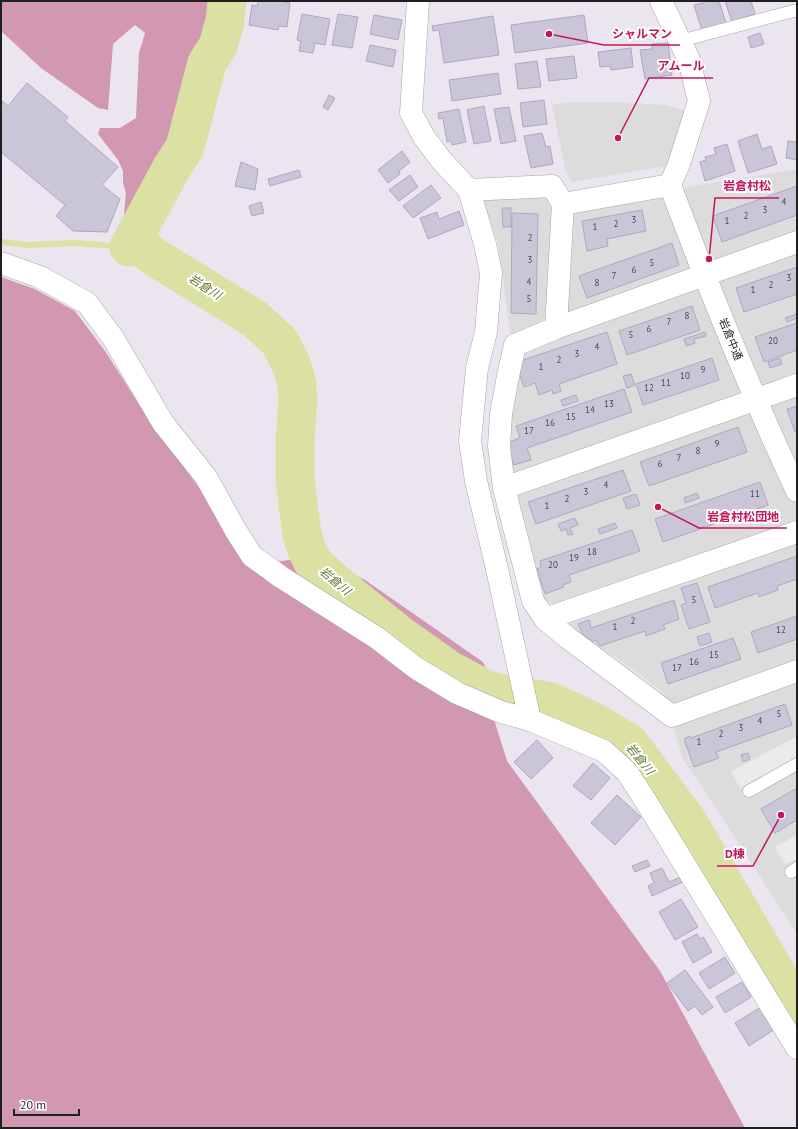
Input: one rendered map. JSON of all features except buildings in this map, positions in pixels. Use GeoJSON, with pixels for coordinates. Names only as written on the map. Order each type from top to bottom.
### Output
{"type":"FeatureCollection","features":[{"type":"Feature","properties":{"kind":"street"},"geometry":{"type":"LineString","coordinates":[[563,204],[670,185],[679,164],[699,101],[689,60],[661,1]]}},
{"type":"Feature","properties":{"kind":"street"},"geometry":{"type":"LineString","coordinates":[[412,2],[411,113],[424,136],[441,160],[469,190],[485,244],[491,273],[486,332],[477,368],[470,441],[476,481],[530,720]]}},
{"type":"Feature","properties":{"kind":"street","name":"岩倉中通"},"geometry":{"type":"LineString","coordinates":[[670,185],[704,274],[756,400],[797,491]]}},
{"type":"Feature","properties":{"kind":"street"},"geometry":{"type":"LineString","coordinates":[[469,190],[552,186],[563,204],[556,328]]}},
{"type":"Feature","properties":{"kind":"street"},"geometry":{"type":"LineString","coordinates":[[797,242],[556,328],[515,345],[501,414],[499,446],[504,488],[533,601],[545,619],[568,638],[672,716],[797,671]]}},
{"type":"Feature","properties":{"kind":"street"},"geometry":{"type":"LineString","coordinates":[[1,263],[40,277],[87,303],[113,338],[162,423],[206,477],[236,531],[252,556],[281,577],[377,638],[416,668],[456,693],[501,712],[530,720],[604,751],[626,772],[647,803],[797,1048]]}},
{"type":"Feature","properties":{"kind":"street"},"geometry":{"type":"LineString","coordinates":[[504,488],[797,385]]}},
{"type":"Feature","properties":{"kind":"street"},"geometry":{"type":"LineString","coordinates":[[545,619],[797,532]]}},
{"type":"Feature","properties":{"kind":"lane"},"geometry":{"type":"LineString","coordinates":[[680,41],[797,10]]}},
{"type":"Feature","properties":{"kind":"lane"},"geometry":{"type":"LineString","coordinates":[[749,791],[797,764]]}},
{"type":"Feature","properties":{"kind":"shaded area"},"geometry":{"type":"Polygon","coordinates":[[[1,1],[225,1],[223,19],[209,50],[194,127],[184,165],[164,195],[146,210],[133,215],[124,214],[126,193],[123,183],[123,171],[118,160],[98,134],[100,128],[120,128],[136,118],[139,53],[145,33],[135,25],[113,44],[108,110],[98,108],[41,68],[1,31],[1,1]]]}},
{"type":"Feature","properties":{"kind":"shaded area"},"geometry":{"type":"Polygon","coordinates":[[[568,102],[666,105],[686,111],[667,166],[572,182],[566,172],[552,105],[568,102]]]}},
{"type":"Feature","properties":{"kind":"shaded area"},"geometry":{"type":"Polygon","coordinates":[[[797,169],[797,934],[699,782],[683,760],[663,692],[617,658],[575,633],[554,605],[540,596],[507,455],[519,357],[510,333],[498,242],[484,205],[483,196],[543,192],[573,213],[693,186],[797,169]]]}},
{"type":"Feature","properties":{"kind":"shaded area"},"geometry":{"type":"Polygon","coordinates":[[[1,277],[35,289],[75,311],[105,351],[149,420],[197,485],[268,563],[309,557],[365,580],[483,662],[493,684],[492,713],[507,761],[660,971],[745,1128],[1,1128],[1,277]]]}},
{"type":"Feature","properties":{"kind":"shaded area"},"geometry":{"type":"Polygon","coordinates":[[[797,736],[797,756],[740,788],[731,772],[797,736]]]}},
{"type":"Feature","properties":{"kind":"shaded area"},"geometry":{"type":"Polygon","coordinates":[[[797,835],[797,858],[785,865],[775,847],[797,835]]]}},
{"type":"Feature","properties":{"kind":"waterway","name":"岩倉川"},"geometry":{"type":"LineString","coordinates":[[227,1],[225,21],[218,46],[207,63],[185,147],[171,169],[129,247],[142,247],[153,256],[255,319],[280,342],[292,366],[297,384],[298,402],[295,439],[295,480],[302,535],[314,564],[341,588],[401,636],[449,670],[489,691],[551,702],[592,721],[629,743],[688,822],[797,1009]]}},
{"type":"Feature","properties":{"kind":"waterway"},"geometry":{"type":"LineString","coordinates":[[1,242],[28,245],[75,243],[129,247]]}},
{"type":"Feature","properties":{"kind":"place","name":"シャルマン"},"geometry":{"type":"Point","coordinates":[549,34]}},
{"type":"Feature","properties":{"kind":"place","name":"アムール"},"geometry":{"type":"Point","coordinates":[618,138]}},
{"type":"Feature","properties":{"kind":"place","name":"岩倉村松"},"geometry":{"type":"Point","coordinates":[709,259]}},
{"type":"Feature","properties":{"kind":"place","name":"岩倉村松団地"},"geometry":{"type":"Point","coordinates":[658,507]}},
{"type":"Feature","properties":{"kind":"place","name":"D棟"},"geometry":{"type":"Point","coordinates":[781,815]}}]}
